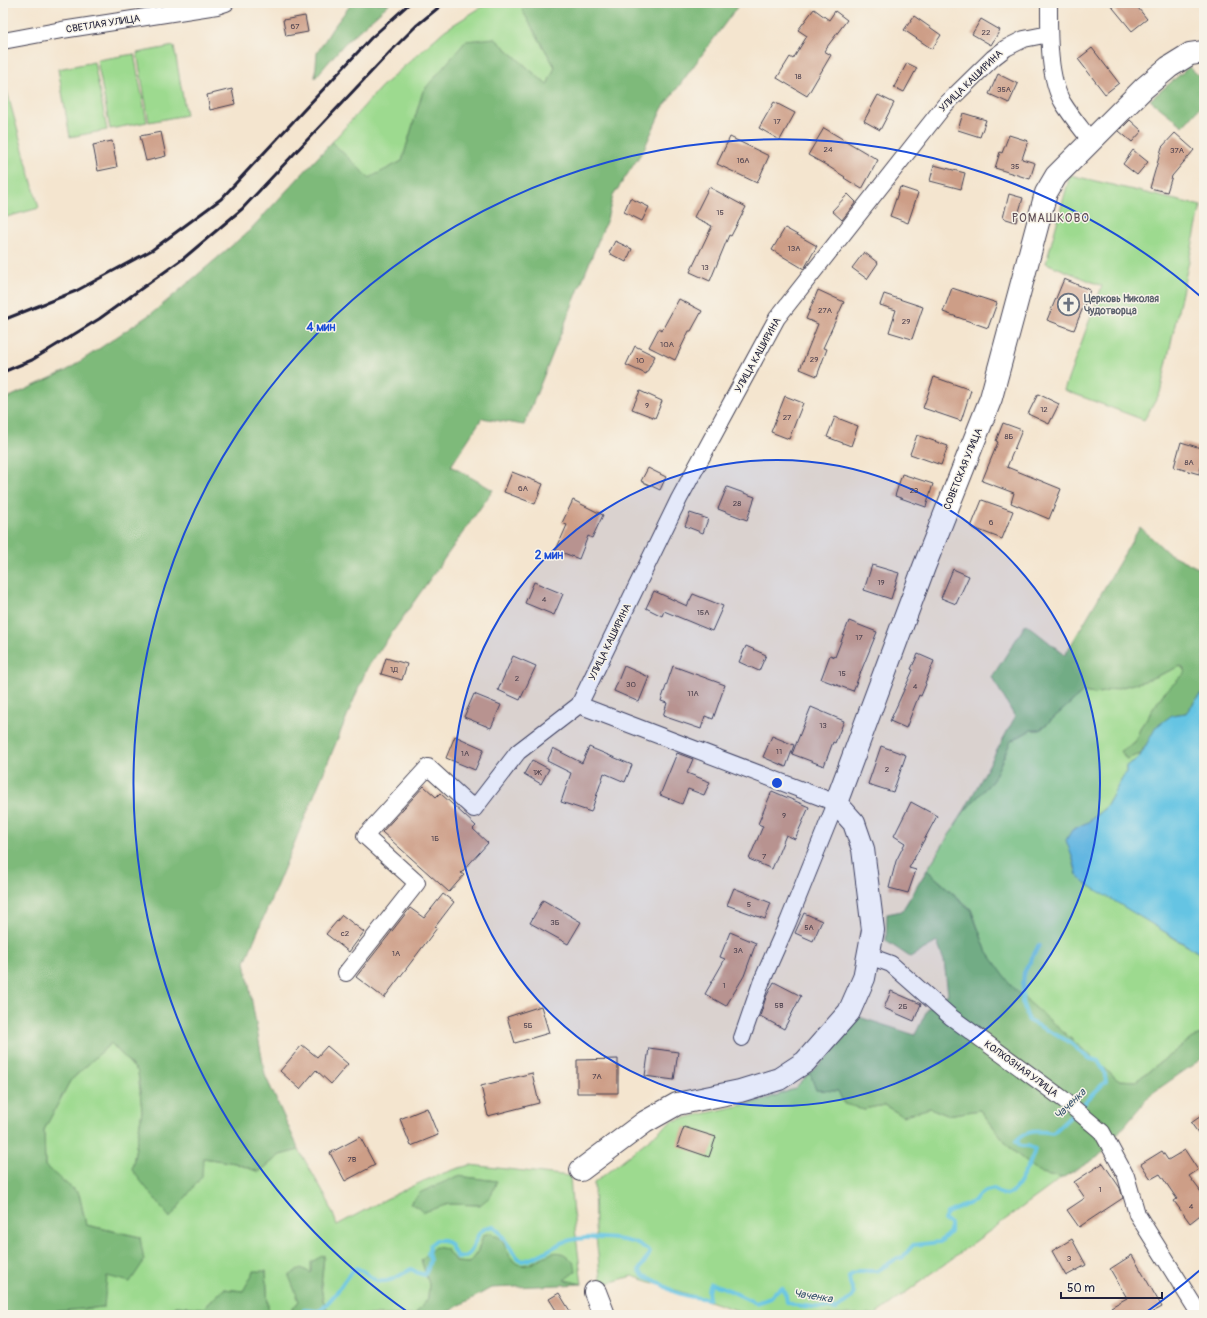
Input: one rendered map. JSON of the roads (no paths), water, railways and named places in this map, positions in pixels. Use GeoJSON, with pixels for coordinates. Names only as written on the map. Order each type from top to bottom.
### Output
{"type":"FeatureCollection","features":[{"type":"Feature","properties":{"kind":"street","name":"СВЕТЛАЯ УЛИЦА"},"geometry":{"type":"LineString","coordinates":[[3,41],[62,30],[217,6],[226,3]]}},
{"type":"Feature","properties":{"kind":"street"},"geometry":{"type":"LineString","coordinates":[[1049,3],[1049,34],[1056,88],[1062,103],[1090,140]]}},
{"type":"Feature","properties":{"kind":"street","name":"УЛИЦА КАШИРИНА"},"geometry":{"type":"LineString","coordinates":[[579,705],[679,499],[777,318],[944,106],[993,58],[1006,48],[1024,39],[1049,34]]}},
{"type":"Feature","properties":{"kind":"street","name":"СОВЕТСКАЯ УЛИЦА"},"geometry":{"type":"LineString","coordinates":[[836,803],[921,575],[991,398],[1046,193],[1056,176],[1090,140],[1144,88],[1169,67],[1190,54],[1204,52]]}},
{"type":"Feature","properties":{"kind":"street"},"geometry":{"type":"LineString","coordinates":[[346,973],[417,882],[365,836],[428,767],[474,810],[518,752],[579,705],[836,803],[854,822],[863,849],[872,930],[869,956],[864,978],[849,1012],[806,1062],[779,1079],[740,1091],[676,1104],[645,1122],[581,1170]]}},
{"type":"Feature","properties":{"kind":"street"},"geometry":{"type":"LineString","coordinates":[[742,1038],[761,983],[788,922],[836,803]]}},
{"type":"Feature","properties":{"kind":"street","name":"КОЛХОЗНАЯ УЛИЦА"},"geometry":{"type":"LineString","coordinates":[[869,956],[891,964],[951,1017],[1063,1099],[1102,1132],[1126,1176],[1137,1214],[1200,1315]]}},
{"type":"Feature","properties":{"kind":"street"},"geometry":{"type":"LineString","coordinates":[[595,1292],[604,1315]]}},
{"type":"Feature","properties":{"kind":"water"},"geometry":{"type":"Polygon","coordinates":[[[1204,693],[1204,956],[1085,883],[1077,875],[1066,840],[1072,830],[1088,822],[1106,807],[1126,772],[1126,766],[1139,758],[1156,727],[1172,715],[1186,713],[1199,696],[1204,693]]]}},
{"type":"Feature","properties":{"kind":"waterway","name":"Чаченка"},"geometry":{"type":"LineString","coordinates":[[1039,945],[1024,973],[1022,1002],[1029,1021],[1068,1041],[1088,1058],[1098,1061],[1104,1071],[1106,1081],[1079,1108]]}},
{"type":"Feature","properties":{"kind":"waterway","name":"Чаченка"},"geometry":{"type":"LineString","coordinates":[[300,1315],[304,1310],[319,1311],[334,1295],[348,1275],[356,1268],[375,1280],[380,1281],[394,1279],[411,1269],[425,1275],[430,1260],[428,1253],[430,1245],[436,1240],[444,1240],[450,1244],[457,1258],[470,1253],[480,1232],[486,1228],[494,1226],[514,1254],[522,1261],[538,1256],[564,1242],[584,1238],[609,1238],[633,1243],[650,1252],[639,1270],[643,1276],[648,1277],[679,1293],[692,1297],[709,1299],[708,1291],[711,1284],[722,1287],[756,1303],[770,1298],[775,1292],[782,1288],[786,1295],[787,1302],[794,1305],[836,1309],[851,1298],[854,1293],[849,1277],[853,1273],[858,1271],[877,1271],[896,1259],[902,1258],[913,1245],[940,1242],[950,1232],[950,1224],[944,1220],[947,1213],[975,1201],[979,1195],[986,1191],[994,1189],[1000,1194],[1010,1194],[1018,1186],[1035,1149],[1028,1146],[1021,1146],[1016,1141],[1024,1134],[1033,1132],[1038,1131],[1053,1133],[1074,1113]]}},
{"type":"Feature","properties":{"kind":"railway"},"geometry":{"type":"LineString","coordinates":[[3,320],[76,291],[152,250],[221,199],[371,38],[410,3]]}},
{"type":"Feature","properties":{"kind":"railway"},"geometry":{"type":"LineString","coordinates":[[3,372],[32,360],[99,319],[184,258],[242,209],[390,52],[416,26],[444,3]]}},
{"type":"Feature","properties":{"kind":"place","name":"Церковь Николая Чудотворца"},"geometry":{"type":"Point","coordinates":[1069,305]}},
{"type":"Feature","properties":{"kind":"district","name":"РОМАШКОВО"},"geometry":{"type":"Point","coordinates":[1051,218]}}]}
